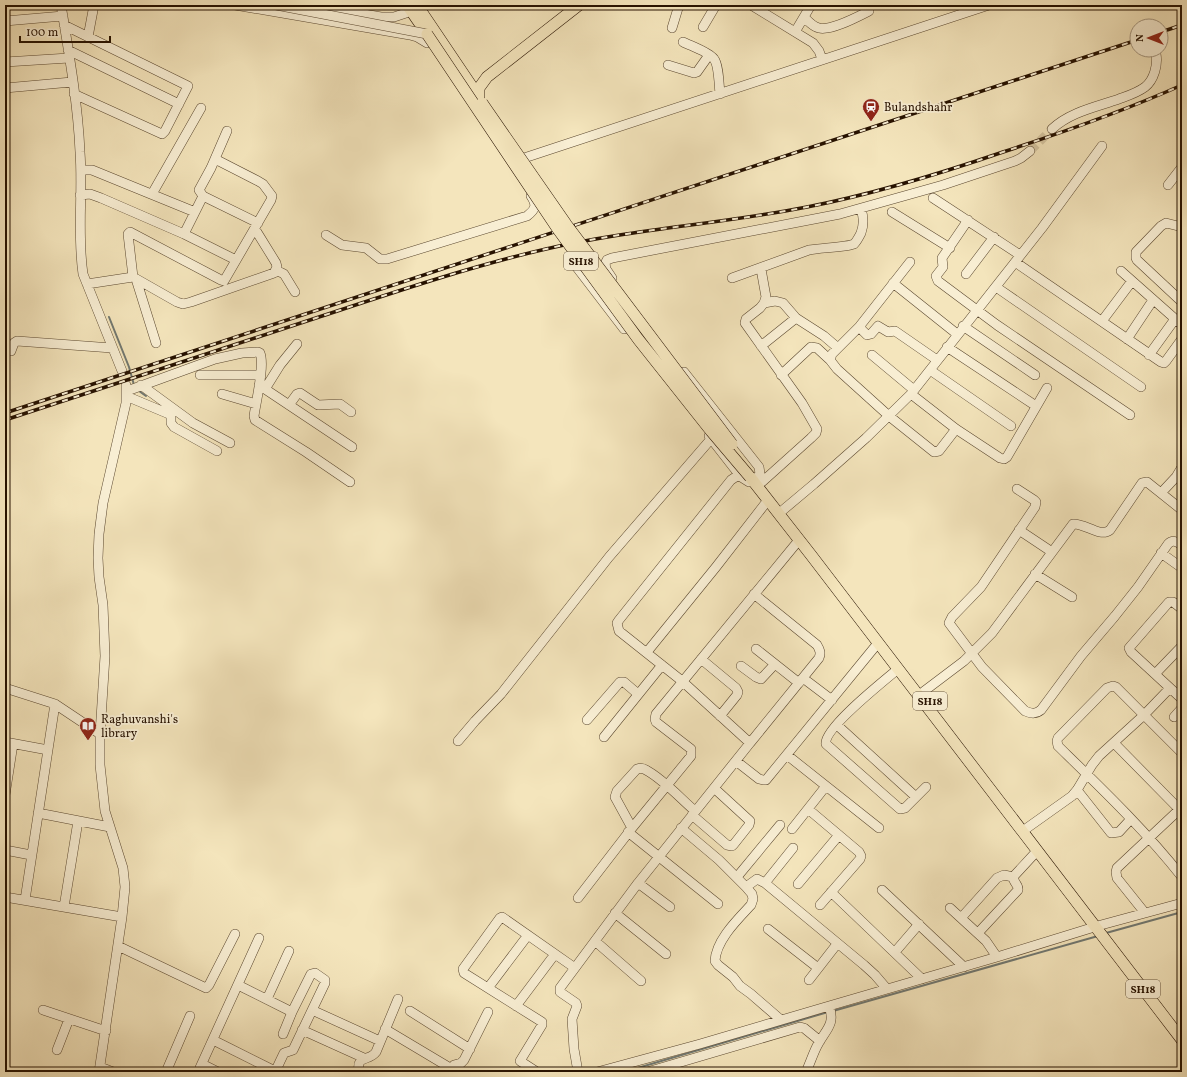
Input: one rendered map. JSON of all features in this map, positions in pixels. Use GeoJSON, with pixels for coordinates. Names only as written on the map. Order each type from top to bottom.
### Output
{"type":"FeatureCollection","features":[{"type":"Feature","properties":{"kind":"main road"},"geometry":{"type":"LineString","coordinates":[[417,5],[479,97]]}},
{"type":"Feature","properties":{"kind":"main road"},"geometry":{"type":"LineString","coordinates":[[479,97],[479,88],[487,77],[579,5]]}},
{"type":"Feature","properties":{"kind":"main road"},"geometry":{"type":"LineString","coordinates":[[404,8],[427,38]]}},
{"type":"Feature","properties":{"kind":"main road","name":"SH18"},"geometry":{"type":"LineString","coordinates":[[427,38],[557,228],[638,339],[711,431],[783,510],[1027,828],[1182,1040]]}},
{"type":"Feature","properties":{"kind":"main road","name":"SH18"},"geometry":{"type":"LineString","coordinates":[[479,97],[566,224],[688,387],[798,540],[1037,851],[1182,1032]]}},
{"type":"Feature","properties":{"kind":"street"},"geometry":{"type":"LineString","coordinates":[[61,5],[74,94],[80,152],[87,170],[80,195],[81,262],[83,274],[125,383],[103,503],[99,534],[99,576],[103,605],[104,650],[100,766],[105,811],[125,878],[122,917],[100,1070],[113,1072]]}},
{"type":"Feature","properties":{"kind":"street"},"geometry":{"type":"LineString","coordinates":[[88,37],[94,5]]}},
{"type":"Feature","properties":{"kind":"street"},"geometry":{"type":"LineString","coordinates":[[236,5],[427,38]]}},
{"type":"Feature","properties":{"kind":"street"},"geometry":{"type":"LineString","coordinates":[[276,5],[427,38],[535,201],[536,206],[527,216],[383,260],[380,260],[366,248],[342,245],[326,235]]}},
{"type":"Feature","properties":{"kind":"street"},"geometry":{"type":"LineString","coordinates":[[312,5],[381,17],[394,17],[404,8]]}},
{"type":"Feature","properties":{"kind":"street"},"geometry":{"type":"LineString","coordinates":[[672,28],[679,5]]}},
{"type":"Feature","properties":{"kind":"street"},"geometry":{"type":"LineString","coordinates":[[703,27],[716,5]]}},
{"type":"Feature","properties":{"kind":"street"},"geometry":{"type":"LineString","coordinates":[[795,32],[811,5]]}},
{"type":"Feature","properties":{"kind":"street"},"geometry":{"type":"LineString","coordinates":[[521,159],[989,5]]}},
{"type":"Feature","properties":{"kind":"street"},"geometry":{"type":"LineString","coordinates":[[754,6],[813,43],[819,51],[822,59]]}},
{"type":"Feature","properties":{"kind":"street"},"geometry":{"type":"LineString","coordinates":[[804,17],[815,26],[824,28],[841,23],[869,11]]}},
{"type":"Feature","properties":{"kind":"street"},"geometry":{"type":"LineString","coordinates":[[5,21],[63,16]]}},
{"type":"Feature","properties":{"kind":"street"},"geometry":{"type":"LineString","coordinates":[[64,25],[186,84],[188,87],[165,131],[160,134],[74,94]]}},
{"type":"Feature","properties":{"kind":"street"},"geometry":{"type":"LineString","coordinates":[[683,42],[715,59],[717,64],[720,94]]}},
{"type":"Feature","properties":{"kind":"street"},"geometry":{"type":"LineString","coordinates":[[5,62],[68,54],[179,104]]}},
{"type":"Feature","properties":{"kind":"street"},"geometry":{"type":"LineString","coordinates":[[668,65],[694,73],[697,72],[710,55]]}},
{"type":"Feature","properties":{"kind":"street"},"geometry":{"type":"LineString","coordinates":[[1052,129],[1062,120],[1076,113],[1131,94],[1145,87],[1150,82],[1157,64],[1156,58]]}},
{"type":"Feature","properties":{"kind":"street"},"geometry":{"type":"LineString","coordinates":[[5,88],[72,82]]}},
{"type":"Feature","properties":{"kind":"street"},"geometry":{"type":"LineString","coordinates":[[152,194],[201,108]]}},
{"type":"Feature","properties":{"kind":"street"},"geometry":{"type":"LineString","coordinates":[[228,131],[199,190],[202,196],[256,226],[276,263],[276,270]]}},
{"type":"Feature","properties":{"kind":"street"},"geometry":{"type":"LineString","coordinates":[[783,510],[889,416],[912,392],[1042,228],[1102,146]]}},
{"type":"Feature","properties":{"kind":"street"},"geometry":{"type":"LineString","coordinates":[[750,743],[682,681],[619,631],[617,623],[619,620],[716,498],[734,478],[753,478],[760,474],[759,467],[635,311],[606,269],[605,264],[612,258],[840,214],[943,185],[1021,158],[1030,151]]}},
{"type":"Feature","properties":{"kind":"street"},"geometry":{"type":"LineString","coordinates":[[156,343],[135,278],[128,234],[130,232],[224,281],[271,200],[271,195],[263,184],[215,159]]}},
{"type":"Feature","properties":{"kind":"street"},"geometry":{"type":"LineString","coordinates":[[1168,185],[1182,167]]}},
{"type":"Feature","properties":{"kind":"street"},"geometry":{"type":"LineString","coordinates":[[87,170],[195,212]]}},
{"type":"Feature","properties":{"kind":"street"},"geometry":{"type":"LineString","coordinates":[[80,195],[90,194],[96,196],[184,234],[236,260]]}},
{"type":"Feature","properties":{"kind":"street"},"geometry":{"type":"LineString","coordinates":[[184,234],[202,196]]}},
{"type":"Feature","properties":{"kind":"street"},"geometry":{"type":"LineString","coordinates":[[933,198],[994,237],[1017,258],[1158,361],[1164,363],[1182,339]]}},
{"type":"Feature","properties":{"kind":"street"},"geometry":{"type":"LineString","coordinates":[[732,278],[761,269],[809,250],[850,245],[855,243],[864,226],[864,218],[861,208]]}},
{"type":"Feature","properties":{"kind":"street"},"geometry":{"type":"LineString","coordinates":[[892,212],[950,248]]}},
{"type":"Feature","properties":{"kind":"street"},"geometry":{"type":"LineString","coordinates":[[968,220],[942,258],[943,267],[937,274],[936,278],[1008,332],[1130,415]]}},
{"type":"Feature","properties":{"kind":"street"},"geometry":{"type":"LineString","coordinates":[[1182,227],[1166,223],[1161,226],[1136,252],[1135,255],[1138,260],[1182,302]]}},
{"type":"Feature","properties":{"kind":"street"},"geometry":{"type":"LineString","coordinates":[[966,274],[994,237]]}},
{"type":"Feature","properties":{"kind":"street"},"geometry":{"type":"LineString","coordinates":[[830,360],[830,357],[859,327],[910,262]]}},
{"type":"Feature","properties":{"kind":"street"},"geometry":{"type":"LineString","coordinates":[[574,265],[711,439],[753,478]]}},
{"type":"Feature","properties":{"kind":"street"},"geometry":{"type":"LineString","coordinates":[[753,478],[811,438],[816,433],[817,429],[802,402],[761,346],[745,321],[764,303],[766,297],[766,288],[761,269]]}},
{"type":"Feature","properties":{"kind":"street"},"geometry":{"type":"LineString","coordinates":[[87,284],[135,278],[177,302],[187,303],[270,275],[276,270]]}},
{"type":"Feature","properties":{"kind":"street"},"geometry":{"type":"LineString","coordinates":[[276,270],[284,274],[296,292]]}},
{"type":"Feature","properties":{"kind":"street"},"geometry":{"type":"LineString","coordinates":[[1121,271],[1182,326]]}},
{"type":"Feature","properties":{"kind":"street"},"geometry":{"type":"LineString","coordinates":[[1102,321],[1132,281]]}},
{"type":"Feature","properties":{"kind":"street"},"geometry":{"type":"LineString","coordinates":[[893,284],[957,334]]}},
{"type":"Feature","properties":{"kind":"street"},"geometry":{"type":"LineString","coordinates":[[996,287],[1141,387]]}},
{"type":"Feature","properties":{"kind":"street"},"geometry":{"type":"LineString","coordinates":[[1127,339],[1153,300]]}},
{"type":"Feature","properties":{"kind":"street"},"geometry":{"type":"LineString","coordinates":[[764,303],[780,301],[796,318],[824,336],[838,348]]}},
{"type":"Feature","properties":{"kind":"street"},"geometry":{"type":"LineString","coordinates":[[761,346],[796,318]]}},
{"type":"Feature","properties":{"kind":"street"},"geometry":{"type":"LineString","coordinates":[[1149,355],[1175,319]]}},
{"type":"Feature","properties":{"kind":"street"},"geometry":{"type":"LineString","coordinates":[[859,327],[867,335],[878,326],[888,332],[895,331],[937,360]]}},
{"type":"Feature","properties":{"kind":"street"},"geometry":{"type":"LineString","coordinates":[[963,326],[1034,375]]}},
{"type":"Feature","properties":{"kind":"street"},"geometry":{"type":"LineString","coordinates":[[5,351],[11,351],[14,343],[17,341],[112,348]]}},
{"type":"Feature","properties":{"kind":"street"},"geometry":{"type":"LineString","coordinates":[[297,344],[262,387],[256,404],[254,419],[350,482]]}},
{"type":"Feature","properties":{"kind":"street"},"geometry":{"type":"LineString","coordinates":[[782,375],[811,347],[817,348],[837,369],[889,416],[915,438],[936,452],[939,451],[956,429]]}},
{"type":"Feature","properties":{"kind":"street"},"geometry":{"type":"LineString","coordinates":[[947,347],[1036,406]]}},
{"type":"Feature","properties":{"kind":"street"},"geometry":{"type":"LineString","coordinates":[[125,383],[141,385],[215,359],[248,352],[260,353],[260,375],[262,387],[352,447]]}},
{"type":"Feature","properties":{"kind":"street"},"geometry":{"type":"LineString","coordinates":[[872,355],[912,392],[956,429],[1000,458],[1004,459],[1008,457],[1047,388]]}},
{"type":"Feature","properties":{"kind":"street"},"geometry":{"type":"LineString","coordinates":[[930,370],[1011,426]]}},
{"type":"Feature","properties":{"kind":"street"},"geometry":{"type":"LineString","coordinates":[[200,375],[260,375]]}},
{"type":"Feature","properties":{"kind":"street"},"geometry":{"type":"LineString","coordinates":[[125,383],[169,414],[172,425],[217,451]]}},
{"type":"Feature","properties":{"kind":"street"},"geometry":{"type":"LineString","coordinates":[[141,385],[193,423],[230,443]]}},
{"type":"Feature","properties":{"kind":"street"},"geometry":{"type":"LineString","coordinates":[[289,405],[298,393],[318,405],[340,404],[351,412]]}},
{"type":"Feature","properties":{"kind":"street"},"geometry":{"type":"LineString","coordinates":[[222,394],[256,404]]}},
{"type":"Feature","properties":{"kind":"street"},"geometry":{"type":"LineString","coordinates":[[458,742],[475,720],[501,694],[609,557],[711,439]]}},
{"type":"Feature","properties":{"kind":"street"},"geometry":{"type":"LineString","coordinates":[[1161,493],[1176,477],[1182,467]]}},
{"type":"Feature","properties":{"kind":"street"},"geometry":{"type":"LineString","coordinates":[[923,692],[971,654],[992,633],[1073,524],[1107,533],[1144,482],[1149,482],[1182,510]]}},
{"type":"Feature","properties":{"kind":"street"},"geometry":{"type":"LineString","coordinates":[[1017,489],[1034,500],[1036,504],[981,587],[950,620],[950,626],[966,645],[982,668],[1025,711],[1031,714],[1037,714],[1041,710],[1081,656],[1115,616],[1171,541],[1182,545]]}},
{"type":"Feature","properties":{"kind":"street"},"geometry":{"type":"LineString","coordinates":[[647,652],[768,500]]}},
{"type":"Feature","properties":{"kind":"street"},"geometry":{"type":"LineString","coordinates":[[1019,530],[1052,552]]}},
{"type":"Feature","properties":{"kind":"street"},"geometry":{"type":"LineString","coordinates":[[578,898],[630,830],[691,756],[691,749],[656,722],[655,717],[682,681],[798,540]]}},
{"type":"Feature","properties":{"kind":"street"},"geometry":{"type":"LineString","coordinates":[[1162,553],[1182,568]]}},
{"type":"Feature","properties":{"kind":"street"},"geometry":{"type":"LineString","coordinates":[[1035,574],[1072,597]]}},
{"type":"Feature","properties":{"kind":"street"},"geometry":{"type":"LineString","coordinates":[[578,1072],[574,1050],[572,1018],[577,1006],[576,1003],[559,991],[560,988],[659,856],[819,658],[820,649],[817,645],[754,594]]}},
{"type":"Feature","properties":{"kind":"street"},"geometry":{"type":"LineString","coordinates":[[1182,610],[1173,602],[1169,602],[1130,645],[1129,650],[1182,700]]}},
{"type":"Feature","properties":{"kind":"street"},"geometry":{"type":"LineString","coordinates":[[736,761],[759,779],[763,780],[769,777],[878,643]]}},
{"type":"Feature","properties":{"kind":"street"},"geometry":{"type":"LineString","coordinates":[[1155,674],[1182,646]]}},
{"type":"Feature","properties":{"kind":"street"},"geometry":{"type":"LineString","coordinates":[[756,649],[800,681],[832,700]]}},
{"type":"Feature","properties":{"kind":"street"},"geometry":{"type":"LineString","coordinates":[[701,659],[736,688],[738,692],[720,716]]}},
{"type":"Feature","properties":{"kind":"street"},"geometry":{"type":"LineString","coordinates":[[741,666],[756,677],[761,678],[775,664]]}},
{"type":"Feature","properties":{"kind":"street"},"geometry":{"type":"LineString","coordinates":[[604,737],[662,665]]}},
{"type":"Feature","properties":{"kind":"street"},"geometry":{"type":"LineString","coordinates":[[898,669],[850,710],[825,741],[828,747],[900,810],[905,808],[926,787]]}},
{"type":"Feature","properties":{"kind":"street"},"geometry":{"type":"LineString","coordinates":[[587,720],[620,682],[624,682],[638,694]]}},
{"type":"Feature","properties":{"kind":"street"},"geometry":{"type":"LineString","coordinates":[[1182,753],[1116,687],[1113,686],[1107,688],[1058,738],[1057,741],[1058,746],[1150,838],[1182,877]]}},
{"type":"Feature","properties":{"kind":"street"},"geometry":{"type":"LineString","coordinates":[[5,688],[55,704],[100,734]]}},
{"type":"Feature","properties":{"kind":"street"},"geometry":{"type":"LineString","coordinates":[[1027,828],[1068,799],[1077,790],[1099,756],[1144,715],[1170,688]]}},
{"type":"Feature","properties":{"kind":"street"},"geometry":{"type":"LineString","coordinates":[[25,900],[55,704]]}},
{"type":"Feature","properties":{"kind":"street"},"geometry":{"type":"LineString","coordinates":[[1174,717],[1182,708]]}},
{"type":"Feature","properties":{"kind":"street"},"geometry":{"type":"LineString","coordinates":[[837,725],[916,797]]}},
{"type":"Feature","properties":{"kind":"street"},"geometry":{"type":"LineString","coordinates":[[5,795],[9,743],[48,750]]}},
{"type":"Feature","properties":{"kind":"street"},"geometry":{"type":"LineString","coordinates":[[1114,743],[1181,808],[1120,865],[1116,872],[1117,878],[1145,913]]}},
{"type":"Feature","properties":{"kind":"street"},"geometry":{"type":"LineString","coordinates":[[787,755],[879,828]]}},
{"type":"Feature","properties":{"kind":"street"},"geometry":{"type":"LineString","coordinates":[[714,788],[750,821],[748,826],[732,846],[727,844],[667,786],[646,770],[641,768],[633,772],[618,791],[616,797],[630,830],[659,856],[718,904]]}},
{"type":"Feature","properties":{"kind":"street"},"geometry":{"type":"LineString","coordinates":[[792,829],[826,786]]}},
{"type":"Feature","properties":{"kind":"street"},"geometry":{"type":"LineString","coordinates":[[1077,790],[1111,833],[1119,832],[1131,819]]}},
{"type":"Feature","properties":{"kind":"street"},"geometry":{"type":"LineString","coordinates":[[808,809],[859,852],[861,856],[820,905]]}},
{"type":"Feature","properties":{"kind":"street"},"geometry":{"type":"LineString","coordinates":[[38,813],[110,826]]}},
{"type":"Feature","properties":{"kind":"street"},"geometry":{"type":"LineString","coordinates":[[64,907],[78,821]]}},
{"type":"Feature","properties":{"kind":"street"},"geometry":{"type":"LineString","coordinates":[[737,877],[780,825]]}},
{"type":"Feature","properties":{"kind":"street"},"geometry":{"type":"LineString","coordinates":[[681,828],[737,877],[752,894],[753,899],[751,905],[725,936],[720,944],[715,961],[733,977],[740,986],[781,1020]]}},
{"type":"Feature","properties":{"kind":"street"},"geometry":{"type":"LineString","coordinates":[[798,884],[839,835]]}},
{"type":"Feature","properties":{"kind":"street"},"geometry":{"type":"LineString","coordinates":[[765,884],[793,848]]}},
{"type":"Feature","properties":{"kind":"street"},"geometry":{"type":"LineString","coordinates":[[5,850],[31,855]]}},
{"type":"Feature","properties":{"kind":"street"},"geometry":{"type":"LineString","coordinates":[[1013,877],[1037,851]]}},
{"type":"Feature","properties":{"kind":"street"},"geometry":{"type":"LineString","coordinates":[[961,918],[998,878],[1004,875],[1013,877]]}},
{"type":"Feature","properties":{"kind":"street"},"geometry":{"type":"LineString","coordinates":[[978,933],[1018,890],[1018,886],[1013,880],[1013,877]]}},
{"type":"Feature","properties":{"kind":"street"},"geometry":{"type":"LineString","coordinates":[[746,887],[757,879],[765,884],[874,974],[887,989]]}},
{"type":"Feature","properties":{"kind":"street"},"geometry":{"type":"LineString","coordinates":[[638,883],[670,907]]}},
{"type":"Feature","properties":{"kind":"street"},"geometry":{"type":"LineString","coordinates":[[882,890],[964,967]]}},
{"type":"Feature","properties":{"kind":"street"},"geometry":{"type":"LineString","coordinates":[[831,892],[922,979]]}},
{"type":"Feature","properties":{"kind":"street"},"geometry":{"type":"LineString","coordinates":[[5,897],[122,917]]}},
{"type":"Feature","properties":{"kind":"street"},"geometry":{"type":"LineString","coordinates":[[597,1072],[623,1069],[781,1020],[830,1010],[887,989],[997,958],[1102,931],[1145,913],[1182,903]]}},
{"type":"Feature","properties":{"kind":"street"},"geometry":{"type":"LineString","coordinates":[[950,908],[978,933],[992,948],[997,958]]}},
{"type":"Feature","properties":{"kind":"street"},"geometry":{"type":"LineString","coordinates":[[615,913],[666,954]]}},
{"type":"Feature","properties":{"kind":"street"},"geometry":{"type":"LineString","coordinates":[[537,1072],[520,1061],[542,1025],[542,1022],[464,973],[462,970],[500,918],[504,918],[575,968]]}},
{"type":"Feature","properties":{"kind":"street"},"geometry":{"type":"LineString","coordinates":[[894,952],[919,924]]}},
{"type":"Feature","properties":{"kind":"street"},"geometry":{"type":"LineString","coordinates":[[768,929],[818,968]]}},
{"type":"Feature","properties":{"kind":"street"},"geometry":{"type":"LineString","coordinates":[[118,946],[206,988],[209,986],[235,934]]}},
{"type":"Feature","properties":{"kind":"street"},"geometry":{"type":"LineString","coordinates":[[488,988],[528,935]]}},
{"type":"Feature","properties":{"kind":"street"},"geometry":{"type":"LineString","coordinates":[[218,1072],[200,1068],[259,938]]}},
{"type":"Feature","properties":{"kind":"street"},"geometry":{"type":"LineString","coordinates":[[595,941],[641,982]]}},
{"type":"Feature","properties":{"kind":"street"},"geometry":{"type":"LineString","coordinates":[[809,980],[837,944]]}},
{"type":"Feature","properties":{"kind":"street"},"geometry":{"type":"LineString","coordinates":[[267,999],[289,951]]}},
{"type":"Feature","properties":{"kind":"street"},"geometry":{"type":"LineString","coordinates":[[516,1006],[555,954]]}},
{"type":"Feature","properties":{"kind":"street"},"geometry":{"type":"LineString","coordinates":[[213,1040],[275,1072],[283,1054],[293,1050],[325,982],[324,979],[315,973],[311,974],[283,1034]]}},
{"type":"Feature","properties":{"kind":"street"},"geometry":{"type":"LineString","coordinates":[[238,985],[292,1012]]}},
{"type":"Feature","properties":{"kind":"street"},"geometry":{"type":"LineString","coordinates":[[359,1072],[359,1063],[364,1058],[374,1055],[398,999]]}},
{"type":"Feature","properties":{"kind":"street"},"geometry":{"type":"LineString","coordinates":[[43,1010],[106,1031]]}},
{"type":"Feature","properties":{"kind":"street"},"geometry":{"type":"LineString","coordinates":[[312,1010],[380,1041]]}},
{"type":"Feature","properties":{"kind":"street"},"geometry":{"type":"LineString","coordinates":[[806,1072],[832,1018],[830,1010]]}},
{"type":"Feature","properties":{"kind":"street"},"geometry":{"type":"LineString","coordinates":[[410,1011],[470,1049]]}},
{"type":"Feature","properties":{"kind":"street"},"geometry":{"type":"LineString","coordinates":[[385,1029],[451,1071],[456,1064],[463,1062],[488,1012]]}},
{"type":"Feature","properties":{"kind":"street"},"geometry":{"type":"LineString","coordinates":[[166,1072],[190,1016]]}},
{"type":"Feature","properties":{"kind":"street"},"geometry":{"type":"LineString","coordinates":[[57,1050],[69,1019]]}},
{"type":"Feature","properties":{"kind":"street"},"geometry":{"type":"LineString","coordinates":[[647,1072],[800,1026],[820,1041]]}},
{"type":"Feature","properties":{"kind":"street"},"geometry":{"type":"LineString","coordinates":[[302,1030],[364,1058]]}},
{"type":"Feature","properties":{"kind":"waterway"},"geometry":{"type":"LineString","coordinates":[[109,317],[129,367],[134,385]]}},
{"type":"Feature","properties":{"kind":"waterway"},"geometry":{"type":"LineString","coordinates":[[139,391],[146,396]]}},
{"type":"Feature","properties":{"kind":"waterway"},"geometry":{"type":"LineString","coordinates":[[1106,933],[1182,912]]}},
{"type":"Feature","properties":{"kind":"waterway"},"geometry":{"type":"LineString","coordinates":[[833,1011],[1098,936]]}},
{"type":"Feature","properties":{"kind":"waterway"},"geometry":{"type":"LineString","coordinates":[[624,1072],[828,1012]]}},
{"type":"Feature","properties":{"kind":"tunnel"},"geometry":{"type":"LineString","coordinates":[[1030,151],[1052,129]]}},
{"type":"Feature","properties":{"kind":"railway"},"geometry":{"type":"LineString","coordinates":[[1169,29],[1182,25]]}},
{"type":"Feature","properties":{"kind":"railway"},"geometry":{"type":"LineString","coordinates":[[5,413],[1129,43]]}},
{"type":"Feature","properties":{"kind":"railway"},"geometry":{"type":"LineString","coordinates":[[5,420],[402,290],[517,256],[611,236],[742,218],[807,207],[857,196],[931,176],[1071,129],[1138,104],[1182,85]]}},
{"type":"Feature","properties":{"kind":"place","name":"Bulandshahr"},"geometry":{"type":"Point","coordinates":[871,122]}},
{"type":"Feature","properties":{"kind":"place","name":"Raghuvanshi's library"},"geometry":{"type":"Point","coordinates":[88,741]}}]}
